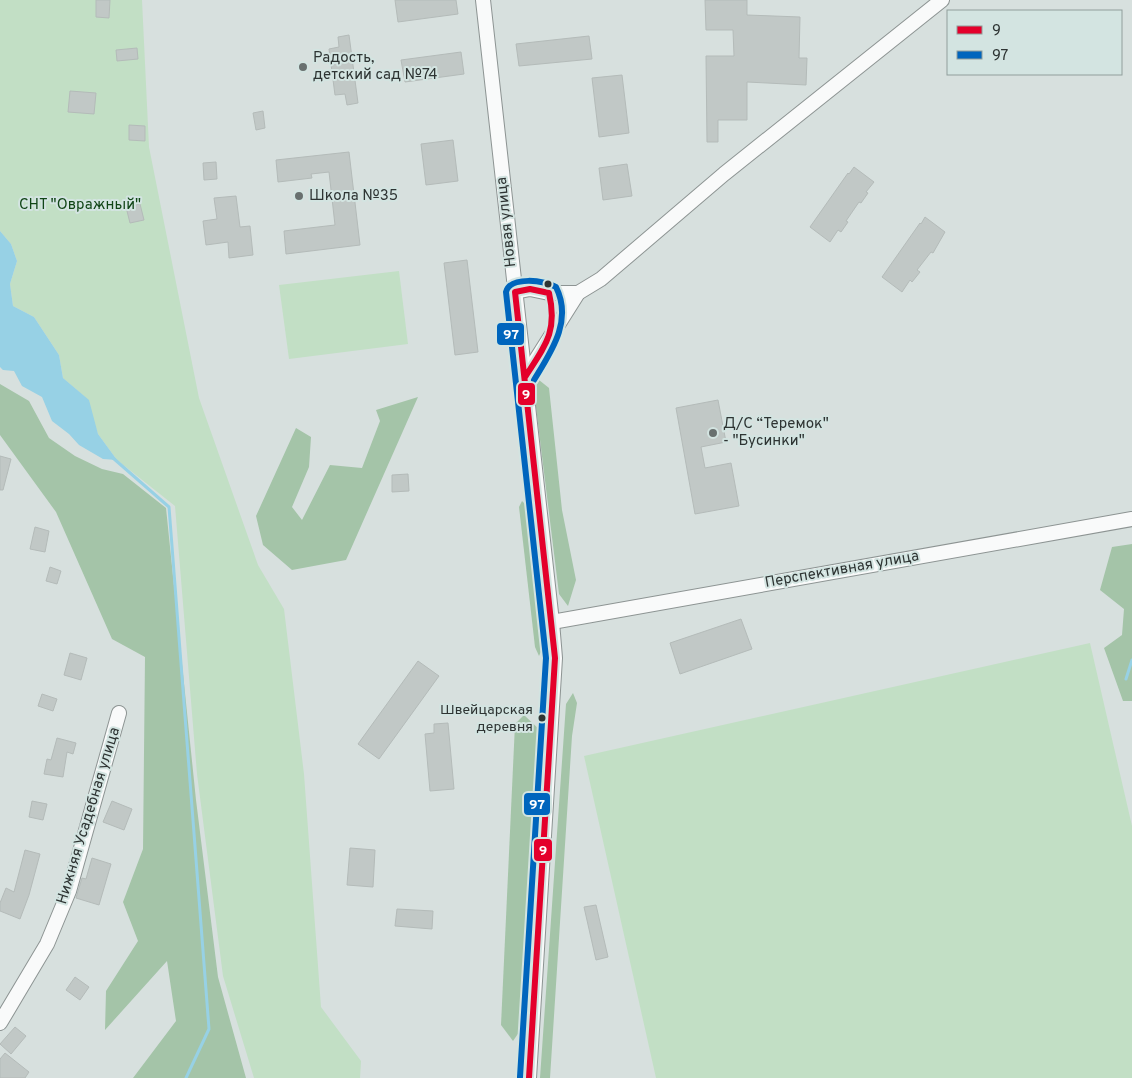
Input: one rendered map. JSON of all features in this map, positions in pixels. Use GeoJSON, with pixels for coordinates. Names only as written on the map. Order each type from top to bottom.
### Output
{"type":"FeatureCollection","features":[{"type":"Feature","properties":{"kind":"street","name":"Новая улица"},"geometry":{"type":"LineString","coordinates":[[483,0],[552,622],[554,665],[529,1078]]}},
{"type":"Feature","properties":{"kind":"street"},"geometry":{"type":"LineString","coordinates":[[525,377],[578,293],[601,279],[724,174],[942,0]]}},
{"type":"Feature","properties":{"kind":"street"},"geometry":{"type":"LineString","coordinates":[[515,292],[530,289],[548,293],[578,293]]}},
{"type":"Feature","properties":{"kind":"street","name":"Перспективная улица"},"geometry":{"type":"LineString","coordinates":[[552,622],[1132,518]]}},
{"type":"Feature","properties":{"kind":"street","name":"Нижняя Усадебная улица"},"geometry":{"type":"LineString","coordinates":[[0,1023],[47,944],[69,891],[119,713]]}},
{"type":"Feature","properties":{"kind":"green space","name":"СНТ \"Овражный\""},"geometry":{"type":"Polygon","coordinates":[[[0,0],[142,0],[149,147],[199,398],[258,565],[284,609],[304,774],[321,1007],[361,1061],[360,1078],[254,1078],[223,976],[197,774],[175,506],[117,460],[98,434],[85,397],[63,378],[59,355],[34,317],[13,306],[10,284],[17,261],[11,244],[0,231],[0,0]]]}},
{"type":"Feature","properties":{"kind":"green space"},"geometry":{"type":"Polygon","coordinates":[[[399,271],[408,344],[289,359],[279,285],[399,271]]]}},
{"type":"Feature","properties":{"kind":"green space"},"geometry":{"type":"Polygon","coordinates":[[[539,380],[549,388],[562,510],[576,580],[568,606],[559,594],[534,391],[539,380]]]}},
{"type":"Feature","properties":{"kind":"green space"},"geometry":{"type":"Polygon","coordinates":[[[0,384],[29,401],[49,438],[75,456],[102,469],[123,474],[166,508],[196,800],[218,977],[246,1078],[133,1078],[176,1021],[167,961],[105,1030],[106,991],[138,941],[123,902],[143,849],[145,657],[112,639],[56,512],[0,435],[0,384]]]}},
{"type":"Feature","properties":{"kind":"green space"},"geometry":{"type":"Polygon","coordinates":[[[418,397],[346,560],[292,570],[263,545],[256,516],[296,428],[311,437],[309,467],[292,507],[302,520],[330,465],[362,468],[380,421],[376,410],[418,397]]]}},
{"type":"Feature","properties":{"kind":"green space"},"geometry":{"type":"Polygon","coordinates":[[[522,501],[528,507],[545,643],[539,656],[535,647],[519,507],[522,501]]]}},
{"type":"Feature","properties":{"kind":"green space"},"geometry":{"type":"Polygon","coordinates":[[[1132,544],[1132,701],[1123,701],[1104,648],[1122,635],[1124,609],[1100,590],[1112,547],[1132,544]]]}},
{"type":"Feature","properties":{"kind":"green space"},"geometry":{"type":"Polygon","coordinates":[[[1090,643],[1132,826],[1132,1078],[656,1078],[584,756],[1090,643]]]}},
{"type":"Feature","properties":{"kind":"green space"},"geometry":{"type":"Polygon","coordinates":[[[573,693],[577,703],[572,736],[550,1078],[540,1078],[566,704],[573,693]]]}},
{"type":"Feature","properties":{"kind":"green space"},"geometry":{"type":"Polygon","coordinates":[[[524,715],[542,732],[522,1028],[513,1041],[501,1025],[515,724],[524,715]]]}},
{"type":"Feature","properties":{"kind":"water"},"geometry":{"type":"Polygon","coordinates":[[[0,231],[11,244],[17,261],[10,284],[13,306],[34,317],[59,355],[63,378],[89,400],[98,434],[117,460],[103,459],[79,445],[69,434],[52,421],[42,397],[22,386],[14,371],[3,370],[0,367],[0,231]]]}},
{"type":"Feature","properties":{"kind":"building"},"geometry":{"type":"Polygon","coordinates":[[[96,0],[110,0],[109,18],[96,17],[96,0]]]}},
{"type":"Feature","properties":{"kind":"building"},"geometry":{"type":"Polygon","coordinates":[[[395,0],[456,0],[458,14],[398,22],[395,0]]]}},
{"type":"Feature","properties":{"kind":"building"},"geometry":{"type":"Polygon","coordinates":[[[705,0],[747,0],[747,15],[800,17],[799,58],[807,58],[806,85],[747,82],[747,120],[718,120],[718,142],[707,142],[706,56],[734,56],[733,30],[706,30],[705,0]]]}},
{"type":"Feature","properties":{"kind":"building"},"geometry":{"type":"Polygon","coordinates":[[[349,35],[358,103],[347,105],[345,94],[335,95],[329,49],[339,47],[338,37],[349,35]]]}},
{"type":"Feature","properties":{"kind":"building"},"geometry":{"type":"Polygon","coordinates":[[[589,36],[592,59],[519,66],[516,44],[589,36]]]}},
{"type":"Feature","properties":{"kind":"building"},"geometry":{"type":"Polygon","coordinates":[[[137,48],[138,59],[117,61],[116,50],[137,48]]]}},
{"type":"Feature","properties":{"kind":"building"},"geometry":{"type":"Polygon","coordinates":[[[461,52],[464,74],[405,82],[401,60],[461,52]]]}},
{"type":"Feature","properties":{"kind":"building"},"geometry":{"type":"Polygon","coordinates":[[[622,75],[629,133],[599,137],[592,78],[622,75]]]}},
{"type":"Feature","properties":{"kind":"building"},"geometry":{"type":"Polygon","coordinates":[[[70,91],[96,93],[94,114],[68,112],[70,91]]]}},
{"type":"Feature","properties":{"kind":"building"},"geometry":{"type":"Polygon","coordinates":[[[263,111],[265,128],[256,130],[253,113],[263,111]]]}},
{"type":"Feature","properties":{"kind":"building"},"geometry":{"type":"Polygon","coordinates":[[[129,125],[145,126],[145,141],[129,140],[129,125]]]}},
{"type":"Feature","properties":{"kind":"building"},"geometry":{"type":"Polygon","coordinates":[[[453,140],[458,181],[426,185],[421,144],[453,140]]]}},
{"type":"Feature","properties":{"kind":"building"},"geometry":{"type":"Polygon","coordinates":[[[349,152],[360,245],[286,254],[284,231],[335,225],[329,172],[311,174],[312,178],[278,182],[276,160],[349,152]]]}},
{"type":"Feature","properties":{"kind":"building"},"geometry":{"type":"Polygon","coordinates":[[[216,162],[217,179],[204,180],[203,163],[216,162]]]}},
{"type":"Feature","properties":{"kind":"building"},"geometry":{"type":"Polygon","coordinates":[[[627,164],[632,196],[603,200],[599,168],[627,164]]]}},
{"type":"Feature","properties":{"kind":"building"},"geometry":{"type":"Polygon","coordinates":[[[854,167],[874,182],[866,192],[868,193],[861,203],[859,202],[846,221],[848,222],[841,232],[838,230],[830,242],[810,227],[854,167]]]}},
{"type":"Feature","properties":{"kind":"building"},"geometry":{"type":"Polygon","coordinates":[[[236,196],[240,227],[250,226],[253,255],[229,258],[228,242],[206,245],[203,221],[217,219],[214,198],[236,196]]]}},
{"type":"Feature","properties":{"kind":"building"},"geometry":{"type":"Polygon","coordinates":[[[140,204],[144,220],[130,223],[126,207],[140,204]]]}},
{"type":"Feature","properties":{"kind":"building"},"geometry":{"type":"Polygon","coordinates":[[[925,217],[945,232],[933,253],[931,252],[917,270],[920,272],[912,282],[910,280],[902,292],[882,277],[925,217]]]}},
{"type":"Feature","properties":{"kind":"building"},"geometry":{"type":"Polygon","coordinates":[[[467,260],[478,352],[455,355],[444,263],[467,260]]]}},
{"type":"Feature","properties":{"kind":"building"},"geometry":{"type":"Polygon","coordinates":[[[718,400],[726,442],[701,447],[705,468],[731,463],[739,506],[695,514],[676,408],[718,400]]]}},
{"type":"Feature","properties":{"kind":"building"},"geometry":{"type":"Polygon","coordinates":[[[0,456],[11,459],[3,490],[0,490],[0,456]]]}},
{"type":"Feature","properties":{"kind":"building"},"geometry":{"type":"Polygon","coordinates":[[[408,474],[409,491],[392,492],[392,475],[408,474]]]}},
{"type":"Feature","properties":{"kind":"building"},"geometry":{"type":"Polygon","coordinates":[[[35,527],[49,531],[45,552],[30,549],[35,527]]]}},
{"type":"Feature","properties":{"kind":"building"},"geometry":{"type":"Polygon","coordinates":[[[50,567],[61,571],[57,584],[46,581],[50,567]]]}},
{"type":"Feature","properties":{"kind":"building"},"geometry":{"type":"Polygon","coordinates":[[[741,619],[752,649],[680,674],[670,643],[741,619]]]}},
{"type":"Feature","properties":{"kind":"building"},"geometry":{"type":"Polygon","coordinates":[[[70,653],[87,658],[81,680],[64,675],[70,653]]]}},
{"type":"Feature","properties":{"kind":"building"},"geometry":{"type":"Polygon","coordinates":[[[418,661],[439,676],[379,759],[358,744],[418,661]]]}},
{"type":"Feature","properties":{"kind":"building"},"geometry":{"type":"Polygon","coordinates":[[[42,694],[57,699],[53,711],[38,706],[42,694]]]}},
{"type":"Feature","properties":{"kind":"building"},"geometry":{"type":"Polygon","coordinates":[[[448,723],[454,789],[430,791],[425,734],[434,733],[434,724],[448,723]]]}},
{"type":"Feature","properties":{"kind":"building"},"geometry":{"type":"Polygon","coordinates":[[[57,738],[76,743],[73,754],[67,752],[63,777],[44,774],[47,759],[51,760],[57,738]]]}},
{"type":"Feature","properties":{"kind":"building"},"geometry":{"type":"Polygon","coordinates":[[[32,801],[47,804],[43,820],[29,817],[32,801]]]}},
{"type":"Feature","properties":{"kind":"building"},"geometry":{"type":"Polygon","coordinates":[[[112,801],[132,809],[124,830],[103,822],[112,801]]]}},
{"type":"Feature","properties":{"kind":"building"},"geometry":{"type":"Polygon","coordinates":[[[350,848],[375,850],[373,887],[347,885],[350,848]]]}},
{"type":"Feature","properties":{"kind":"building"},"geometry":{"type":"Polygon","coordinates":[[[25,850],[40,854],[29,895],[20,919],[0,911],[0,903],[6,888],[14,892],[25,850]]]}},
{"type":"Feature","properties":{"kind":"building"},"geometry":{"type":"Polygon","coordinates":[[[92,858],[111,864],[99,905],[76,898],[82,878],[86,879],[92,858]]]}},
{"type":"Feature","properties":{"kind":"building"},"geometry":{"type":"Polygon","coordinates":[[[596,905],[608,957],[596,960],[584,907],[596,905]]]}},
{"type":"Feature","properties":{"kind":"building"},"geometry":{"type":"Polygon","coordinates":[[[397,909],[433,911],[432,929],[395,926],[397,909]]]}},
{"type":"Feature","properties":{"kind":"building"},"geometry":{"type":"Polygon","coordinates":[[[75,977],[89,987],[80,1000],[66,990],[75,977]]]}},
{"type":"Feature","properties":{"kind":"building"},"geometry":{"type":"Polygon","coordinates":[[[15,1027],[26,1036],[11,1054],[0,1044],[15,1027]]]}},
{"type":"Feature","properties":{"kind":"building"},"geometry":{"type":"Polygon","coordinates":[[[5,1053],[29,1072],[25,1078],[0,1078],[0,1059],[5,1053]]]}},
{"type":"Feature","properties":{"kind":"waterway"},"geometry":{"type":"LineString","coordinates":[[113,458],[169,507],[209,1029],[186,1078]]}},
{"type":"Feature","properties":{"kind":"waterway"},"geometry":{"type":"LineString","coordinates":[[1126,679],[1132,660]]}},
{"type":"Feature","properties":{"kind":"transit line","name":"97"},"geometry":{"type":"LineString","coordinates":[[520,1077],[546,658],[506,292],[514,283],[528,281],[536,281],[556,287],[561,300],[562,312],[558,336],[534,380]]}},
{"type":"Feature","properties":{"kind":"transit line","name":"9"},"geometry":{"type":"LineString","coordinates":[[525,377],[544,347],[551,329],[552,318],[549,293],[530,289],[515,292],[555,658],[529,1078]]}},
{"type":"Feature","properties":{"kind":"place","name":"Радость, детский сад №74"},"geometry":{"type":"Point","coordinates":[303,67]}},
{"type":"Feature","properties":{"kind":"place","name":"Школа №35"},"geometry":{"type":"Point","coordinates":[299,196]}},
{"type":"Feature","properties":{"kind":"place","name":"Д/С “Теремок\" - \"Бусинки\""},"geometry":{"type":"Point","coordinates":[713,433]}},
{"type":"Feature","properties":{"kind":"place","name":"Швейцарская деревня"},"geometry":{"type":"Point","coordinates":[542,718]}}]}
